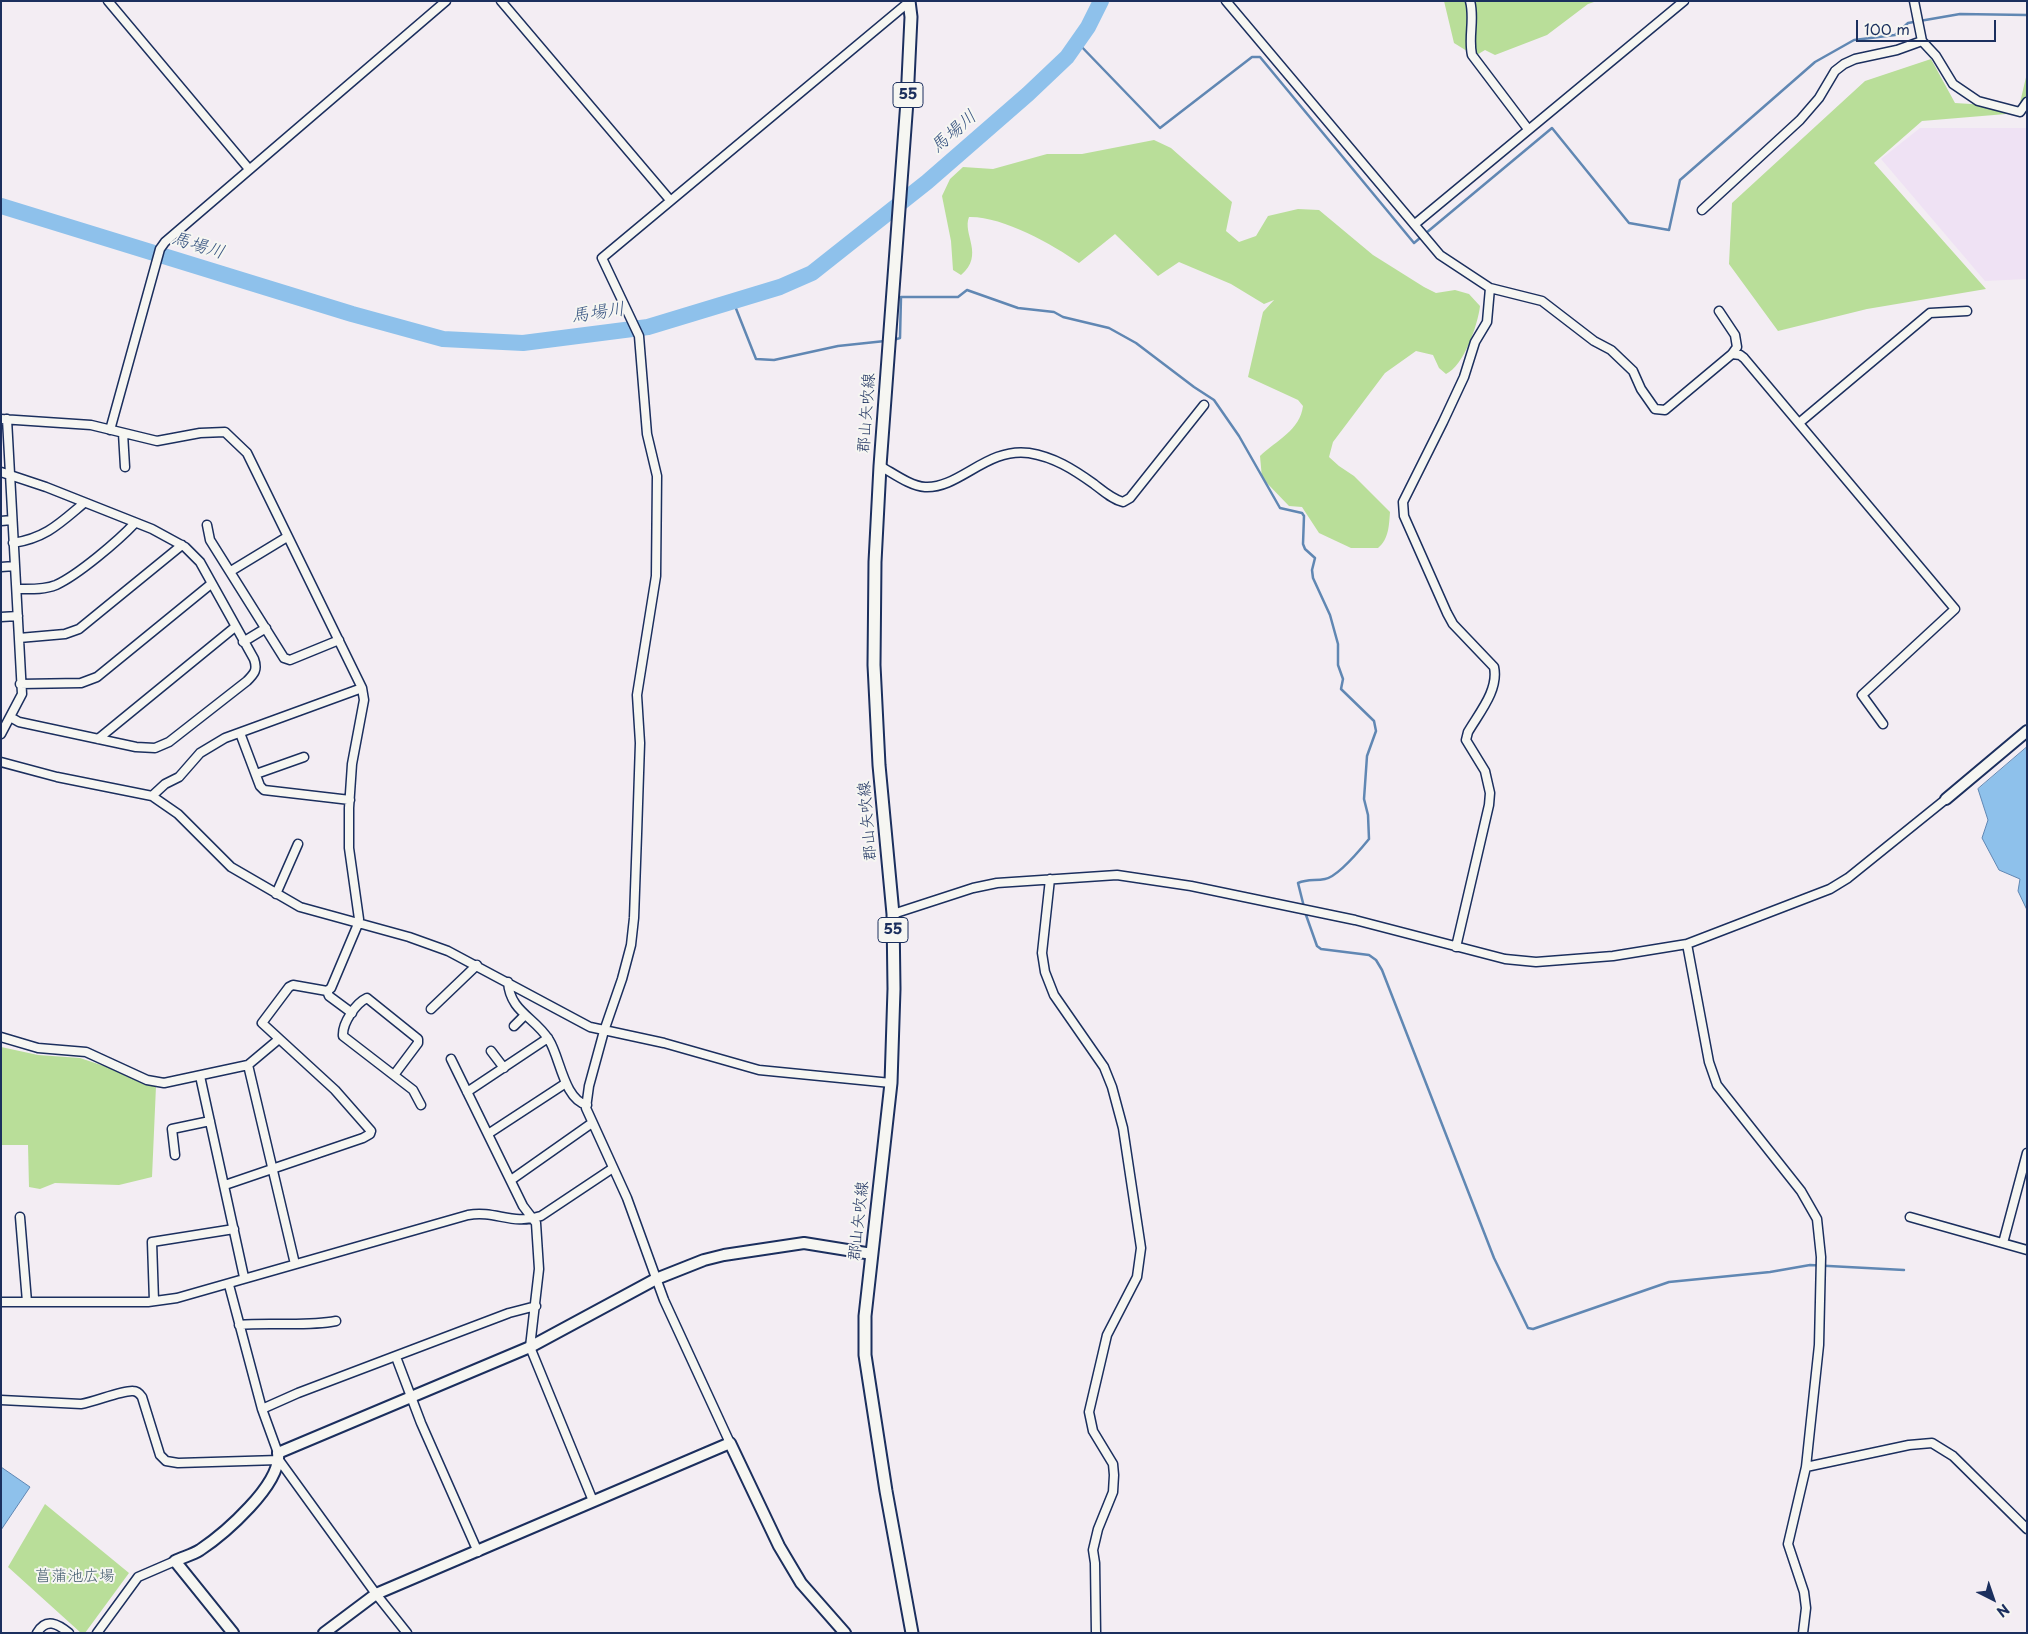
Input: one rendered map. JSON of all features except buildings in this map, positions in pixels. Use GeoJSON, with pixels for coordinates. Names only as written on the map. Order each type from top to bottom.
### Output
{"type":"FeatureCollection","features":[{"type":"Feature","properties":{"kind":"main road","name":"郡山矢吹線"},"geometry":{"type":"LineString","coordinates":[[909,2],[910,57],[880,466],[875,562],[874,665],[879,765],[893,914],[894,989],[891,1084],[865,1316],[865,1355],[886,1491],[912,1633]]}},
{"type":"Feature","properties":{"kind":"street"},"geometry":{"type":"LineString","coordinates":[[108,1],[250,169]]}},
{"type":"Feature","properties":{"kind":"street"},"geometry":{"type":"LineString","coordinates":[[110,430],[160,249],[171,236],[446,1]]}},
{"type":"Feature","properties":{"kind":"street"},"geometry":{"type":"LineString","coordinates":[[501,1],[670,200]]}},
{"type":"Feature","properties":{"kind":"street"},"geometry":{"type":"LineString","coordinates":[[1226,1],[1443,257],[1490,288],[1542,301],[1594,341],[1618,356],[1633,371],[1641,389],[1656,409],[1664,410],[1732,354],[1737,347],[1736,339],[1718,312]]}},
{"type":"Feature","properties":{"kind":"street"},"geometry":{"type":"LineString","coordinates":[[1470,1],[1472,10],[1470,46],[1472,55],[1528,129]]}},
{"type":"Feature","properties":{"kind":"street"},"geometry":{"type":"LineString","coordinates":[[1415,224],[1684,1]]}},
{"type":"Feature","properties":{"kind":"street"},"geometry":{"type":"LineString","coordinates":[[1914,1],[1922,41],[1936,56],[1953,84],[1978,101],[2020,112],[2027,102]]}},
{"type":"Feature","properties":{"kind":"street"},"geometry":{"type":"LineString","coordinates":[[845,1633],[801,1583],[779,1546],[656,1279],[626,1198],[587,1112],[589,1086],[631,945],[634,918],[640,743],[637,695],[656,576],[657,476],[647,434],[639,336],[602,258],[909,2]]}},
{"type":"Feature","properties":{"kind":"street"},"geometry":{"type":"LineString","coordinates":[[1702,210],[1800,120],[1819,98],[1835,71],[1844,64],[1855,59],[1897,50],[1922,41]]}},
{"type":"Feature","properties":{"kind":"street"},"geometry":{"type":"LineString","coordinates":[[1456,947],[1489,805],[1490,793],[1485,771],[1466,740],[1468,732],[1494,686],[1496,674],[1494,667],[1453,624],[1447,613],[1404,516],[1403,502],[1464,377],[1475,342],[1486,322],[1490,288]]}},
{"type":"Feature","properties":{"kind":"street"},"geometry":{"type":"LineString","coordinates":[[1799,423],[1930,313],[1967,311]]}},
{"type":"Feature","properties":{"kind":"street"},"geometry":{"type":"LineString","coordinates":[[1732,354],[1740,354],[1744,358],[1955,609],[1862,695],[1883,724]]}},
{"type":"Feature","properties":{"kind":"street"},"geometry":{"type":"LineString","coordinates":[[880,466],[910,482],[925,487],[936,486],[979,463],[1018,452],[1029,453],[1069,466],[1114,499],[1122,502],[1130,498],[1204,405]]}},
{"type":"Feature","properties":{"kind":"street"},"geometry":{"type":"LineString","coordinates":[[1,734],[12,718],[22,694],[10,474],[4,419],[91,425],[157,440],[200,433],[225,432],[247,453],[362,688],[364,700],[352,764],[349,848],[358,910],[358,924],[333,985],[327,991]]}},
{"type":"Feature","properties":{"kind":"street"},"geometry":{"type":"LineString","coordinates":[[123,433],[126,468]]}},
{"type":"Feature","properties":{"kind":"street"},"geometry":{"type":"LineString","coordinates":[[1,472],[84,502],[182,545],[200,562],[256,663],[255,674],[169,742],[161,746],[146,749],[19,722],[12,718]]}},
{"type":"Feature","properties":{"kind":"street"},"geometry":{"type":"LineString","coordinates":[[13,543],[35,539],[46,534],[84,502]]}},
{"type":"Feature","properties":{"kind":"street"},"geometry":{"type":"LineString","coordinates":[[1,521],[12,520]]}},
{"type":"Feature","properties":{"kind":"street"},"geometry":{"type":"LineString","coordinates":[[17,589],[42,588],[60,583],[73,575],[135,523]]}},
{"type":"Feature","properties":{"kind":"street"},"geometry":{"type":"LineString","coordinates":[[207,524],[210,540],[284,658],[290,660],[339,640]]}},
{"type":"Feature","properties":{"kind":"street"},"geometry":{"type":"LineString","coordinates":[[230,571],[287,538]]}},
{"type":"Feature","properties":{"kind":"street"},"geometry":{"type":"LineString","coordinates":[[19,638],[66,634],[79,629],[182,545]]}},
{"type":"Feature","properties":{"kind":"street"},"geometry":{"type":"LineString","coordinates":[[1,567],[15,566]]}},
{"type":"Feature","properties":{"kind":"street"},"geometry":{"type":"LineString","coordinates":[[20,684],[82,683],[98,677],[211,584]]}},
{"type":"Feature","properties":{"kind":"street"},"geometry":{"type":"LineString","coordinates":[[1,617],[18,616]]}},
{"type":"Feature","properties":{"kind":"street"},"geometry":{"type":"LineString","coordinates":[[98,739],[235,627]]}},
{"type":"Feature","properties":{"kind":"street"},"geometry":{"type":"LineString","coordinates":[[243,642],[266,628]]}},
{"type":"Feature","properties":{"kind":"street"},"geometry":{"type":"LineString","coordinates":[[152,796],[165,784],[179,777],[203,751],[209,750],[225,738],[362,688]]}},
{"type":"Feature","properties":{"kind":"street"},"geometry":{"type":"LineString","coordinates":[[893,914],[981,886],[1028,879],[1117,875],[1158,879],[1354,920],[1505,958],[1536,962],[1613,956],[1687,944],[1830,889],[1848,878],[2027,731]]}},
{"type":"Feature","properties":{"kind":"street"},"geometry":{"type":"LineString","coordinates":[[240,733],[260,786],[269,793],[350,800]]}},
{"type":"Feature","properties":{"kind":"street"},"geometry":{"type":"LineString","coordinates":[[256,774],[304,756]]}},
{"type":"Feature","properties":{"kind":"street"},"geometry":{"type":"LineString","coordinates":[[1,762],[57,777],[152,796],[178,814],[231,867],[300,907],[409,937],[448,951],[590,1027],[664,1043],[759,1070],[891,1084]]}},
{"type":"Feature","properties":{"kind":"street"},"geometry":{"type":"LineString","coordinates":[[276,894],[298,844]]}},
{"type":"Feature","properties":{"kind":"street"},"geometry":{"type":"LineString","coordinates":[[1050,879],[1042,953],[1045,972],[1054,995],[1104,1067],[1110,1082],[1123,1128],[1141,1248],[1137,1277],[1107,1335],[1089,1412],[1093,1431],[1110,1456],[1114,1475],[1113,1492],[1098,1529],[1093,1550],[1095,1563],[1096,1633]]}},
{"type":"Feature","properties":{"kind":"street"},"geometry":{"type":"LineString","coordinates":[[1687,944],[1709,1062],[1717,1085],[1801,1191],[1818,1219],[1822,1303],[1806,1467],[1788,1544],[1804,1592],[1806,1608],[1803,1633]]}},
{"type":"Feature","properties":{"kind":"street"},"geometry":{"type":"LineString","coordinates":[[431,1009],[477,966]]}},
{"type":"Feature","properties":{"kind":"street"},"geometry":{"type":"LineString","coordinates":[[508,982],[510,999],[548,1038],[566,1083],[579,1101],[587,1105]]}},
{"type":"Feature","properties":{"kind":"street"},"geometry":{"type":"LineString","coordinates":[[225,1185],[363,1138],[372,1131],[335,1090],[262,1023],[289,987],[293,985],[327,991]]}},
{"type":"Feature","properties":{"kind":"street"},"geometry":{"type":"LineString","coordinates":[[327,991],[329,996],[352,1013]]}},
{"type":"Feature","properties":{"kind":"street"},"geometry":{"type":"LineString","coordinates":[[394,1075],[418,1043],[418,1039],[367,998],[361,1001],[352,1013],[343,1030],[343,1036],[416,1093],[420,1104]]}},
{"type":"Feature","properties":{"kind":"street"},"geometry":{"type":"LineString","coordinates":[[514,1026],[524,1015]]}},
{"type":"Feature","properties":{"kind":"street"},"geometry":{"type":"LineString","coordinates":[[1,1037],[38,1048],[86,1052],[155,1083],[200,1076],[248,1065],[279,1039]]}},
{"type":"Feature","properties":{"kind":"street"},"geometry":{"type":"LineString","coordinates":[[467,1092],[548,1038]]}},
{"type":"Feature","properties":{"kind":"street"},"geometry":{"type":"LineString","coordinates":[[491,1050],[504,1068]]}},
{"type":"Feature","properties":{"kind":"street"},"geometry":{"type":"LineString","coordinates":[[451,1059],[523,1206],[534,1218],[539,1269],[530,1347],[593,1500]]}},
{"type":"Feature","properties":{"kind":"street"},"geometry":{"type":"LineString","coordinates":[[248,1065],[295,1264]]}},
{"type":"Feature","properties":{"kind":"street"},"geometry":{"type":"LineString","coordinates":[[200,1076],[244,1277]]}},
{"type":"Feature","properties":{"kind":"street"},"geometry":{"type":"LineString","coordinates":[[488,1134],[566,1083]]}},
{"type":"Feature","properties":{"kind":"street"},"geometry":{"type":"LineString","coordinates":[[175,1155],[172,1129],[210,1121]]}},
{"type":"Feature","properties":{"kind":"street"},"geometry":{"type":"LineString","coordinates":[[510,1180],[592,1123]]}},
{"type":"Feature","properties":{"kind":"street"},"geometry":{"type":"LineString","coordinates":[[2003,1243],[2027,1153]]}},
{"type":"Feature","properties":{"kind":"street"},"geometry":{"type":"LineString","coordinates":[[1,1302],[154,1301],[229,1285],[244,1277],[478,1214],[523,1221],[542,1216],[613,1168]]}},
{"type":"Feature","properties":{"kind":"street"},"geometry":{"type":"LineString","coordinates":[[20,1217],[26,1302]]}},
{"type":"Feature","properties":{"kind":"street"},"geometry":{"type":"LineString","coordinates":[[1910,1217],[2027,1250]]}},
{"type":"Feature","properties":{"kind":"street"},"geometry":{"type":"LineString","coordinates":[[154,1301],[152,1242],[234,1229]]}},
{"type":"Feature","properties":{"kind":"street"},"geometry":{"type":"LineString","coordinates":[[1,1400],[94,1403],[131,1390],[138,1392],[142,1397],[160,1455],[166,1461],[178,1463],[279,1457],[530,1347],[656,1279],[724,1255],[790,1244],[828,1246],[872,1254]]}},
{"type":"Feature","properties":{"kind":"street"},"geometry":{"type":"LineString","coordinates":[[229,1285],[262,1409],[279,1457],[376,1594],[407,1633]]}},
{"type":"Feature","properties":{"kind":"street"},"geometry":{"type":"LineString","coordinates":[[262,1409],[298,1393],[509,1313],[536,1306]]}},
{"type":"Feature","properties":{"kind":"street"},"geometry":{"type":"LineString","coordinates":[[240,1324],[270,1322],[320,1324],[336,1321]]}},
{"type":"Feature","properties":{"kind":"street"},"geometry":{"type":"LineString","coordinates":[[396,1357],[411,1399],[478,1552]]}},
{"type":"Feature","properties":{"kind":"street"},"geometry":{"type":"LineString","coordinates":[[324,1633],[376,1594],[730,1443]]}},
{"type":"Feature","properties":{"kind":"street"},"geometry":{"type":"LineString","coordinates":[[1806,1467],[1909,1444],[1932,1443],[1953,1456],[2027,1529]]}},
{"type":"Feature","properties":{"kind":"street"},"geometry":{"type":"LineString","coordinates":[[97,1633],[138,1576],[198,1551],[221,1535],[254,1504],[272,1476],[279,1457]]}},
{"type":"Feature","properties":{"kind":"street"},"geometry":{"type":"LineString","coordinates":[[175,1561],[233,1633]]}},
{"type":"Feature","properties":{"kind":"street"},"geometry":{"type":"LineString","coordinates":[[38,1633],[48,1623],[58,1624],[69,1633]]}},
{"type":"Feature","properties":{"kind":"shaded area"},"geometry":{"type":"Polygon","coordinates":[[[1920,128],[2027,128],[2027,279],[1985,281],[1881,159],[1920,128]]]}},
{"type":"Feature","properties":{"kind":"green space"},"geometry":{"type":"Polygon","coordinates":[[[1444,1],[1597,1],[1588,4],[1547,35],[1495,55],[1485,50],[1475,56],[1454,43],[1444,1]]]}},
{"type":"Feature","properties":{"kind":"green space"},"geometry":{"type":"Polygon","coordinates":[[[1931,59],[1955,103],[2019,107],[2027,73],[2027,106],[2006,114],[1922,121],[1874,163],[1986,289],[1867,309],[1778,331],[1729,264],[1732,203],[1865,81],[1931,59]]]}},
{"type":"Feature","properties":{"kind":"green space"},"geometry":{"type":"Polygon","coordinates":[[[1154,140],[1171,148],[1232,202],[1226,231],[1239,242],[1256,236],[1268,216],[1298,209],[1319,210],[1373,255],[1424,287],[1436,293],[1455,290],[1469,294],[1480,306],[1469,344],[1453,370],[1446,374],[1439,368],[1433,355],[1416,351],[1385,373],[1333,442],[1329,457],[1354,476],[1390,512],[1386,536],[1378,548],[1351,548],[1319,533],[1302,507],[1289,506],[1262,478],[1260,456],[1293,428],[1303,406],[1298,400],[1248,377],[1263,312],[1274,300],[1264,304],[1231,284],[1179,262],[1158,276],[1115,234],[1079,263],[1026,232],[982,218],[969,217],[968,230],[972,252],[971,260],[961,275],[953,270],[951,241],[942,196],[950,179],[963,167],[993,169],[1047,154],[1082,154],[1154,140]]]}},
{"type":"Feature","properties":{"kind":"green space"},"geometry":{"type":"Polygon","coordinates":[[[1,1047],[38,1055],[80,1058],[110,1068],[145,1085],[156,1086],[152,1177],[119,1185],[55,1183],[40,1189],[29,1187],[28,1145],[1,1145],[1,1047]]]}},
{"type":"Feature","properties":{"kind":"green space","name":"菖蒲池広場"},"geometry":{"type":"Polygon","coordinates":[[[45,1504],[129,1573],[85,1633],[81,1633],[8,1567],[45,1504]]]}},
{"type":"Feature","properties":{"kind":"water"},"geometry":{"type":"Polygon","coordinates":[[[2027,747],[2027,910],[2018,891],[2020,879],[1999,870],[1982,838],[1988,820],[1978,789],[2027,747]]]}},
{"type":"Feature","properties":{"kind":"water"},"geometry":{"type":"Polygon","coordinates":[[[1,1467],[30,1487],[1,1530],[1,1467]]]}},
{"type":"Feature","properties":{"kind":"waterway","name":"馬場川"},"geometry":{"type":"LineString","coordinates":[[1,206],[352,314],[443,339],[523,343],[648,327],[780,287],[812,273],[927,182],[1028,94],[1067,57],[1088,27],[1101,1]]}},
{"type":"Feature","properties":{"kind":"waterway"},"geometry":{"type":"LineString","coordinates":[[1077,42],[1160,128],[1252,57],[1260,57],[1414,243],[1552,128],[1629,223],[1669,230],[1680,180],[1815,62],[1854,40],[1895,35],[1908,23],[1960,14],[2027,15]]}},
{"type":"Feature","properties":{"kind":"waterway"},"geometry":{"type":"LineString","coordinates":[[893,340],[900,338],[901,297],[958,297],[967,290],[1018,308],[1054,312],[1063,317],[1109,328],[1136,343],[1214,400],[1239,436],[1280,508],[1302,513],[1304,516],[1303,544],[1305,549],[1315,558],[1312,570],[1313,578],[1330,615],[1338,644],[1338,665],[1343,679],[1341,689],[1374,721],[1376,731],[1367,756],[1364,799],[1368,815],[1369,839],[1348,862],[1330,877],[1298,883],[1306,915],[1317,946],[1321,949],[1369,955],[1376,960],[1382,970],[1494,1258],[1528,1328],[1533,1329],[1669,1282],[1770,1272],[1810,1265],[1904,1270]]}},
{"type":"Feature","properties":{"kind":"waterway"},"geometry":{"type":"LineString","coordinates":[[733,301],[756,359],[774,360],[838,346],[885,341]]}}]}
